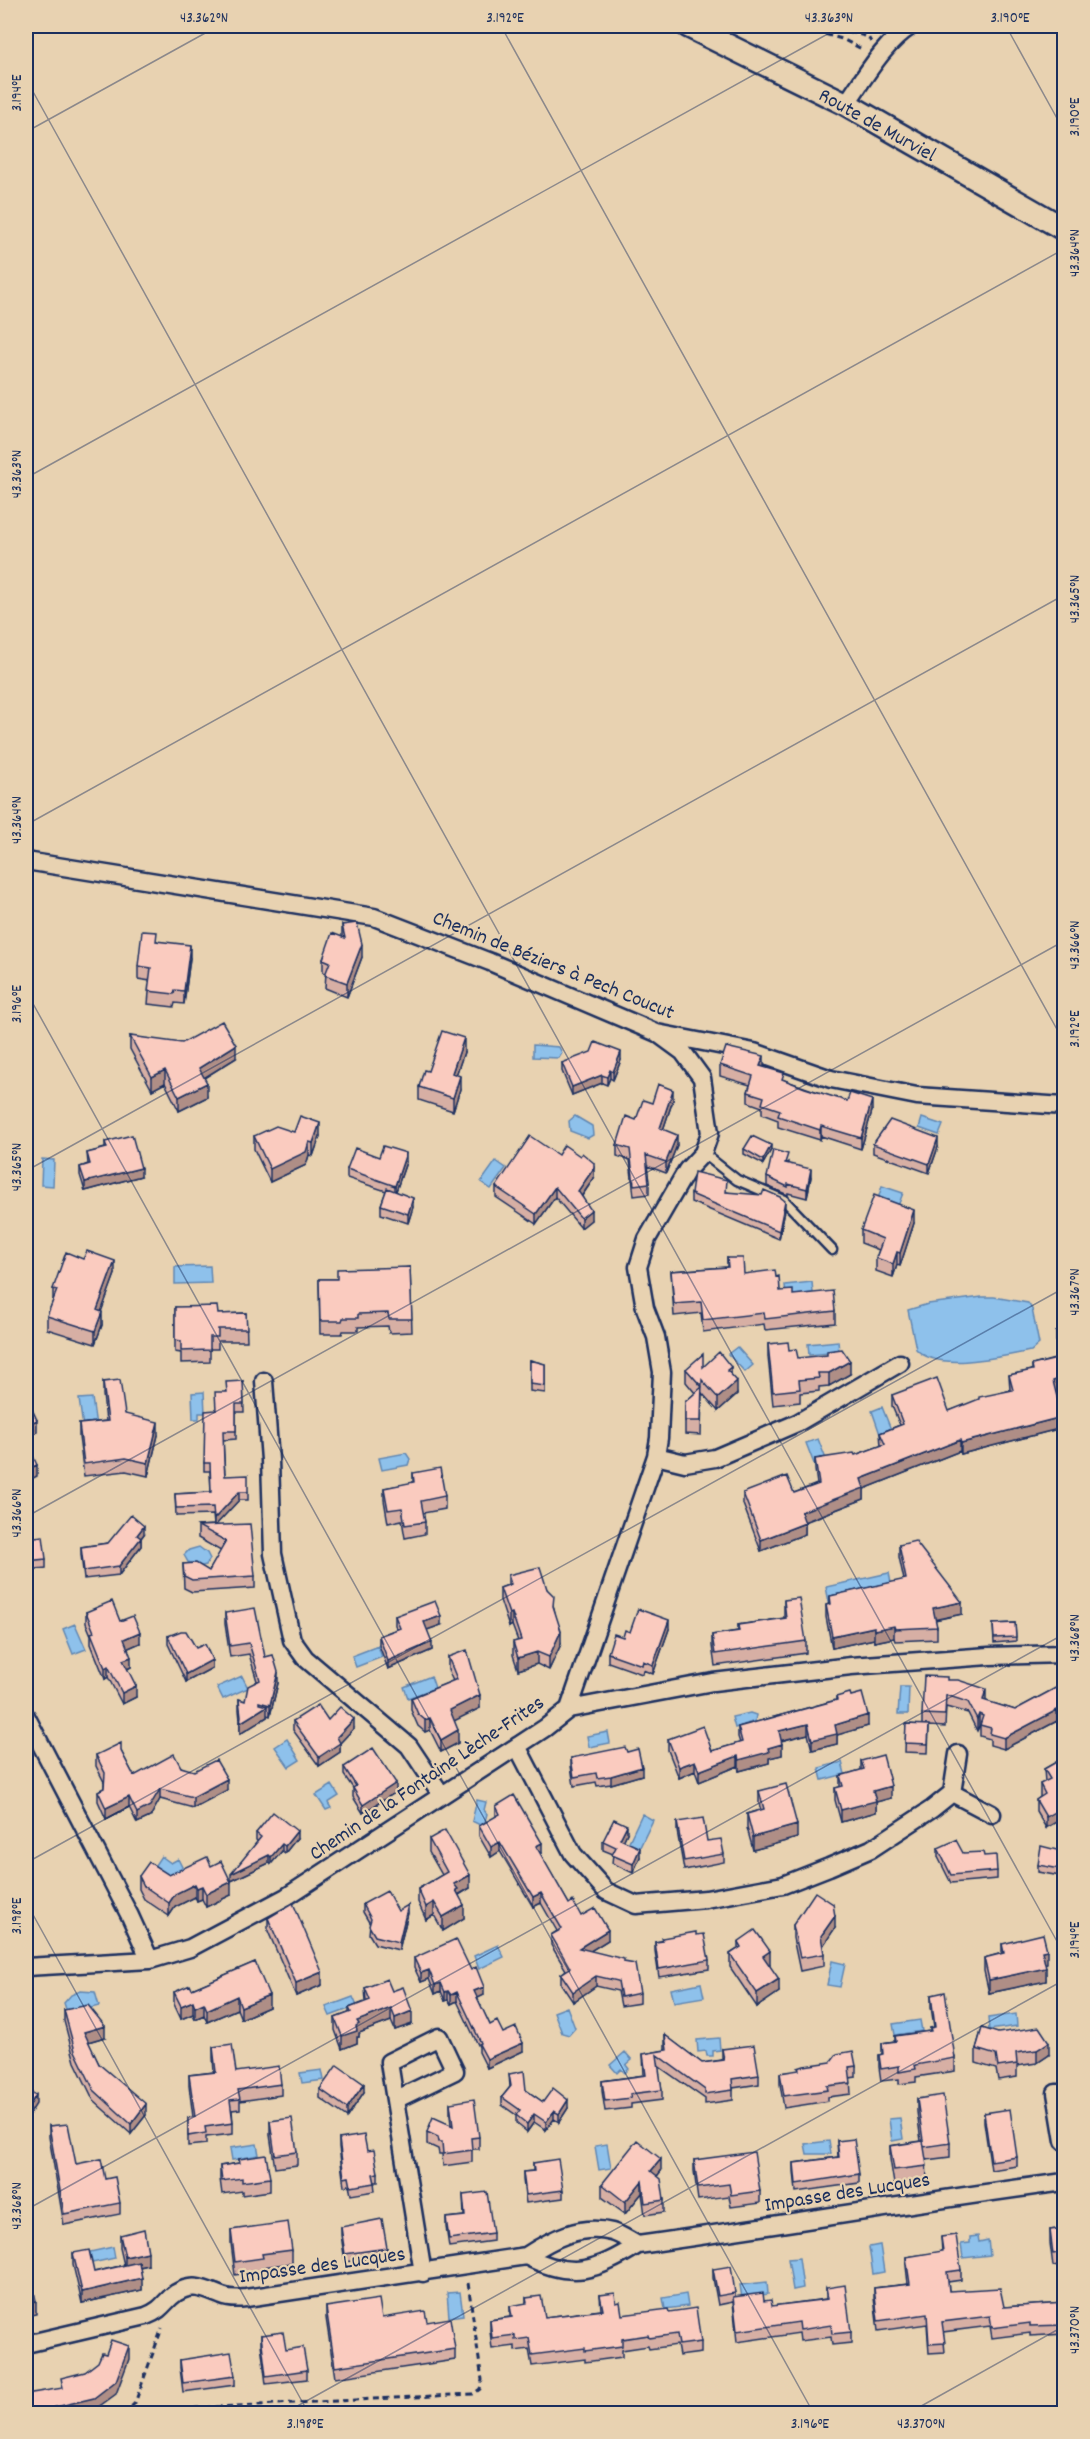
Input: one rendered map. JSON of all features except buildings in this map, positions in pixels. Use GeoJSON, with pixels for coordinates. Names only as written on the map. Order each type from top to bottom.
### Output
{"type":"FeatureCollection","features":[{"type":"Feature","properties":{"kind":"main road","name":"Route de Murviel"},"geometry":{"type":"LineString","coordinates":[[688,26],[846,104],[1065,229]]}},
{"type":"Feature","properties":{"kind":"street"},"geometry":{"type":"LineString","coordinates":[[846,104],[879,58],[903,30],[911,26]]}},
{"type":"Feature","properties":{"kind":"street","name":"Chemin de Béziers à Pech Coucut"},"geometry":{"type":"LineString","coordinates":[[26,861],[374,917],[490,962],[657,1033],[754,1052],[831,1079],[917,1096],[1065,1106]]}},
{"type":"Feature","properties":{"kind":"street","name":"Chemin de la Fontaine Lèche-Frites"},"geometry":{"type":"LineString","coordinates":[[26,1967],[150,1960],[190,1948],[286,1897],[410,1818],[441,1794],[545,1728],[569,1709],[656,1456],[659,1438],[662,1372],[656,1337],[645,1308],[638,1267],[647,1239],[687,1170],[703,1153],[710,1133],[702,1078],[683,1052],[657,1033]]}},
{"type":"Feature","properties":{"kind":"street"},"geometry":{"type":"LineString","coordinates":[[656,1456],[685,1463],[715,1458],[797,1423],[900,1363]]}},
{"type":"Feature","properties":{"kind":"street"},"geometry":{"type":"LineString","coordinates":[[264,1381],[270,1461],[273,1554],[292,1640],[304,1658],[408,1746],[441,1794]]}},
{"type":"Feature","properties":{"kind":"street"},"geometry":{"type":"LineString","coordinates":[[569,1709],[713,1682],[840,1668],[989,1656],[1065,1654]]}},
{"type":"Feature","properties":{"kind":"street"},"geometry":{"type":"LineString","coordinates":[[26,1716],[130,1916],[150,1960]]}},
{"type":"Feature","properties":{"kind":"street"},"geometry":{"type":"LineString","coordinates":[[517,1746],[573,1854],[606,1891],[636,1905],[706,1899],[783,1885],[871,1848],[932,1809],[952,1792],[958,1754]]}},
{"type":"Feature","properties":{"kind":"street"},"geometry":{"type":"LineString","coordinates":[[952,1792],[992,1815]]}},
{"type":"Feature","properties":{"kind":"street"},"geometry":{"type":"LineString","coordinates":[[1065,2093],[1056,2093],[1065,2141]]}},
{"type":"Feature","properties":{"kind":"street","name":"Impasse des Lucques"},"geometry":{"type":"LineString","coordinates":[[394,2100],[423,2273]]}},
{"type":"Feature","properties":{"kind":"street","name":"Impasse des Lucques"},"geometry":{"type":"LineString","coordinates":[[526,2256],[547,2267],[568,2271],[609,2263],[638,2246],[836,2217],[926,2200],[1065,2182]]}},
{"type":"Feature","properties":{"kind":"street","name":"Impasse des Lucques"},"geometry":{"type":"LineString","coordinates":[[26,2344],[140,2318],[159,2311],[176,2293],[197,2286],[210,2289],[222,2296],[246,2298],[423,2273],[526,2256],[550,2241],[580,2230],[613,2232],[638,2246]]}},
{"type":"Feature","properties":{"kind":"lane"},"geometry":{"type":"LineString","coordinates":[[703,1153],[737,1180],[784,1200],[832,1250]]}},
{"type":"Feature","properties":{"kind":"path"},"geometry":{"type":"LineString","coordinates":[[795,26],[842,39],[879,58]]}},
{"type":"Feature","properties":{"kind":"path"},"geometry":{"type":"LineString","coordinates":[[829,26],[868,38],[879,58]]}},
{"type":"Feature","properties":{"kind":"path"},"geometry":{"type":"LineString","coordinates":[[132,2409],[139,2411],[269,2406],[473,2394],[480,2389],[482,2380],[465,2266]]}},
{"type":"Feature","properties":{"kind":"path"},"geometry":{"type":"LineString","coordinates":[[124,2414],[132,2409],[163,2327],[159,2311]]}},
{"type":"Feature","properties":{"kind":"water"},"geometry":{"type":"Polygon","coordinates":[[[533,1045],[559,1047],[562,1053],[559,1058],[533,1057],[533,1045]]]}},
{"type":"Feature","properties":{"kind":"water"},"geometry":{"type":"Polygon","coordinates":[[[575,1116],[592,1126],[593,1135],[588,1138],[570,1131],[569,1121],[575,1116]]]}},
{"type":"Feature","properties":{"kind":"water"},"geometry":{"type":"Polygon","coordinates":[[[922,1118],[943,1125],[939,1135],[919,1128],[922,1118]]]}},
{"type":"Feature","properties":{"kind":"water"},"geometry":{"type":"Polygon","coordinates":[[[42,1159],[54,1160],[53,1186],[41,1185],[42,1159]]]}},
{"type":"Feature","properties":{"kind":"water"},"geometry":{"type":"Polygon","coordinates":[[[496,1161],[506,1168],[491,1189],[481,1182],[496,1161]]]}},
{"type":"Feature","properties":{"kind":"water"},"geometry":{"type":"Polygon","coordinates":[[[882,1186],[903,1193],[898,1206],[878,1199],[882,1186]]]}},
{"type":"Feature","properties":{"kind":"water"},"geometry":{"type":"Polygon","coordinates":[[[210,1266],[211,1283],[175,1284],[175,1267],[210,1266]]]}},
{"type":"Feature","properties":{"kind":"water"},"geometry":{"type":"Polygon","coordinates":[[[812,1282],[813,1293],[786,1296],[785,1285],[812,1282]]]}},
{"type":"Feature","properties":{"kind":"water"},"geometry":{"type":"Polygon","coordinates":[[[982,1297],[1028,1303],[1032,1309],[1039,1344],[1031,1351],[971,1361],[939,1360],[926,1356],[916,1349],[908,1310],[928,1304],[982,1297]]]}},
{"type":"Feature","properties":{"kind":"water"},"geometry":{"type":"Polygon","coordinates":[[[838,1341],[839,1352],[809,1355],[808,1344],[838,1341]]]}},
{"type":"Feature","properties":{"kind":"water"},"geometry":{"type":"Polygon","coordinates":[[[737,1347],[753,1365],[745,1372],[728,1354],[737,1347]]]}},
{"type":"Feature","properties":{"kind":"water"},"geometry":{"type":"Polygon","coordinates":[[[204,1392],[205,1413],[199,1413],[199,1419],[193,1419],[192,1393],[204,1392]]]}},
{"type":"Feature","properties":{"kind":"water"},"geometry":{"type":"Polygon","coordinates":[[[92,1398],[96,1426],[83,1427],[79,1399],[92,1398]]]}},
{"type":"Feature","properties":{"kind":"water"},"geometry":{"type":"Polygon","coordinates":[[[882,1407],[892,1432],[881,1437],[872,1411],[882,1407]]]}},
{"type":"Feature","properties":{"kind":"water"},"geometry":{"type":"Polygon","coordinates":[[[818,1439],[828,1464],[816,1469],[806,1443],[818,1439]]]}},
{"type":"Feature","properties":{"kind":"water"},"geometry":{"type":"Polygon","coordinates":[[[406,1453],[410,1459],[408,1465],[382,1470],[379,1458],[406,1453]]]}},
{"type":"Feature","properties":{"kind":"water"},"geometry":{"type":"Polygon","coordinates":[[[199,1547],[207,1553],[210,1559],[206,1565],[198,1567],[188,1562],[184,1555],[189,1550],[199,1547]]]}},
{"type":"Feature","properties":{"kind":"water"},"geometry":{"type":"Polygon","coordinates":[[[889,1573],[892,1588],[829,1602],[826,1587],[889,1573]]]}},
{"type":"Feature","properties":{"kind":"water"},"geometry":{"type":"Polygon","coordinates":[[[75,1624],[86,1649],[73,1654],[63,1629],[75,1624]]]}},
{"type":"Feature","properties":{"kind":"water"},"geometry":{"type":"Polygon","coordinates":[[[378,1646],[382,1657],[356,1667],[352,1656],[378,1646]]]}},
{"type":"Feature","properties":{"kind":"water"},"geometry":{"type":"Polygon","coordinates":[[[242,1676],[248,1688],[223,1699],[217,1687],[242,1676]]]}},
{"type":"Feature","properties":{"kind":"water"},"geometry":{"type":"Polygon","coordinates":[[[431,1676],[435,1688],[408,1698],[404,1687],[431,1676]]]}},
{"type":"Feature","properties":{"kind":"water"},"geometry":{"type":"Polygon","coordinates":[[[900,1687],[909,1687],[908,1714],[898,1714],[900,1687]]]}},
{"type":"Feature","properties":{"kind":"water"},"geometry":{"type":"Polygon","coordinates":[[[750,1713],[756,1715],[755,1721],[735,1728],[732,1717],[750,1713]]]}},
{"type":"Feature","properties":{"kind":"water"},"geometry":{"type":"Polygon","coordinates":[[[608,1732],[610,1743],[589,1747],[587,1736],[608,1732]]]}},
{"type":"Feature","properties":{"kind":"water"},"geometry":{"type":"Polygon","coordinates":[[[287,1739],[300,1760],[289,1767],[275,1747],[287,1739]]]}},
{"type":"Feature","properties":{"kind":"water"},"geometry":{"type":"Polygon","coordinates":[[[842,1762],[845,1774],[822,1780],[819,1768],[842,1762]]]}},
{"type":"Feature","properties":{"kind":"water"},"geometry":{"type":"Polygon","coordinates":[[[332,1785],[339,1796],[328,1803],[331,1808],[326,1810],[316,1795],[332,1785]]]}},
{"type":"Feature","properties":{"kind":"water"},"geometry":{"type":"Polygon","coordinates":[[[477,1800],[486,1802],[484,1810],[487,1814],[482,1826],[472,1821],[477,1800]]]}},
{"type":"Feature","properties":{"kind":"water"},"geometry":{"type":"Polygon","coordinates":[[[642,1814],[653,1820],[638,1851],[627,1846],[642,1814]]]}},
{"type":"Feature","properties":{"kind":"water"},"geometry":{"type":"Polygon","coordinates":[[[161,1856],[171,1863],[178,1859],[183,1869],[168,1877],[153,1868],[161,1856]]]}},
{"type":"Feature","properties":{"kind":"water"},"geometry":{"type":"Polygon","coordinates":[[[498,1945],[504,1957],[479,1969],[474,1956],[498,1945]]]}},
{"type":"Feature","properties":{"kind":"water"},"geometry":{"type":"Polygon","coordinates":[[[832,1961],[845,1964],[840,1987],[827,1985],[832,1961]]]}},
{"type":"Feature","properties":{"kind":"water"},"geometry":{"type":"Polygon","coordinates":[[[701,1983],[704,1997],[674,2002],[671,1989],[701,1983]]]}},
{"type":"Feature","properties":{"kind":"water"},"geometry":{"type":"Polygon","coordinates":[[[80,1991],[95,1992],[99,2006],[71,2013],[66,2009],[64,2003],[71,1995],[80,1991]]]}},
{"type":"Feature","properties":{"kind":"water"},"geometry":{"type":"Polygon","coordinates":[[[353,1997],[357,2006],[330,2016],[326,2007],[353,1997]]]}},
{"type":"Feature","properties":{"kind":"water"},"geometry":{"type":"Polygon","coordinates":[[[567,2007],[575,2028],[569,2035],[562,2033],[554,2012],[567,2007]]]}},
{"type":"Feature","properties":{"kind":"water"},"geometry":{"type":"Polygon","coordinates":[[[1016,2014],[1017,2026],[989,2030],[988,2018],[1016,2014]]]}},
{"type":"Feature","properties":{"kind":"water"},"geometry":{"type":"Polygon","coordinates":[[[920,2020],[922,2031],[895,2035],[893,2024],[920,2020]]]}},
{"type":"Feature","properties":{"kind":"water"},"geometry":{"type":"Polygon","coordinates":[[[719,2038],[720,2050],[713,2051],[713,2056],[707,2056],[706,2051],[698,2052],[697,2040],[719,2038]]]}},
{"type":"Feature","properties":{"kind":"water"},"geometry":{"type":"Polygon","coordinates":[[[625,2052],[632,2060],[626,2065],[629,2069],[625,2073],[621,2069],[617,2073],[610,2065],[625,2052]]]}},
{"type":"Feature","properties":{"kind":"water"},"geometry":{"type":"Polygon","coordinates":[[[322,2070],[324,2080],[302,2083],[300,2073],[322,2070]]]}},
{"type":"Feature","properties":{"kind":"water"},"geometry":{"type":"Polygon","coordinates":[[[900,2118],[903,2139],[892,2141],[889,2119],[900,2118]]]}},
{"type":"Feature","properties":{"kind":"water"},"geometry":{"type":"Polygon","coordinates":[[[829,2141],[831,2154],[807,2154],[805,2144],[829,2141]]]}},
{"type":"Feature","properties":{"kind":"water"},"geometry":{"type":"Polygon","coordinates":[[[257,2144],[259,2155],[232,2160],[230,2148],[257,2144]]]}},
{"type":"Feature","properties":{"kind":"water"},"geometry":{"type":"Polygon","coordinates":[[[607,2144],[611,2168],[599,2170],[595,2146],[607,2144]]]}},
{"type":"Feature","properties":{"kind":"water"},"geometry":{"type":"Polygon","coordinates":[[[978,2236],[979,2242],[988,2240],[990,2255],[963,2258],[961,2244],[970,2243],[970,2237],[978,2236]]]}},
{"type":"Feature","properties":{"kind":"water"},"geometry":{"type":"Polygon","coordinates":[[[880,2245],[884,2272],[873,2274],[869,2247],[880,2245]]]}},
{"type":"Feature","properties":{"kind":"water"},"geometry":{"type":"Polygon","coordinates":[[[113,2247],[115,2258],[92,2263],[90,2252],[113,2247]]]}},
{"type":"Feature","properties":{"kind":"water"},"geometry":{"type":"Polygon","coordinates":[[[799,2258],[803,2288],[793,2290],[788,2259],[799,2258]]]}},
{"type":"Feature","properties":{"kind":"water"},"geometry":{"type":"Polygon","coordinates":[[[767,2282],[768,2294],[742,2298],[740,2285],[767,2282]]]}},
{"type":"Feature","properties":{"kind":"water"},"geometry":{"type":"Polygon","coordinates":[[[460,2292],[463,2315],[449,2317],[447,2293],[460,2292]]]}},
{"type":"Feature","properties":{"kind":"water"},"geometry":{"type":"Polygon","coordinates":[[[686,2294],[688,2306],[665,2309],[663,2298],[686,2294]]]}}]}
